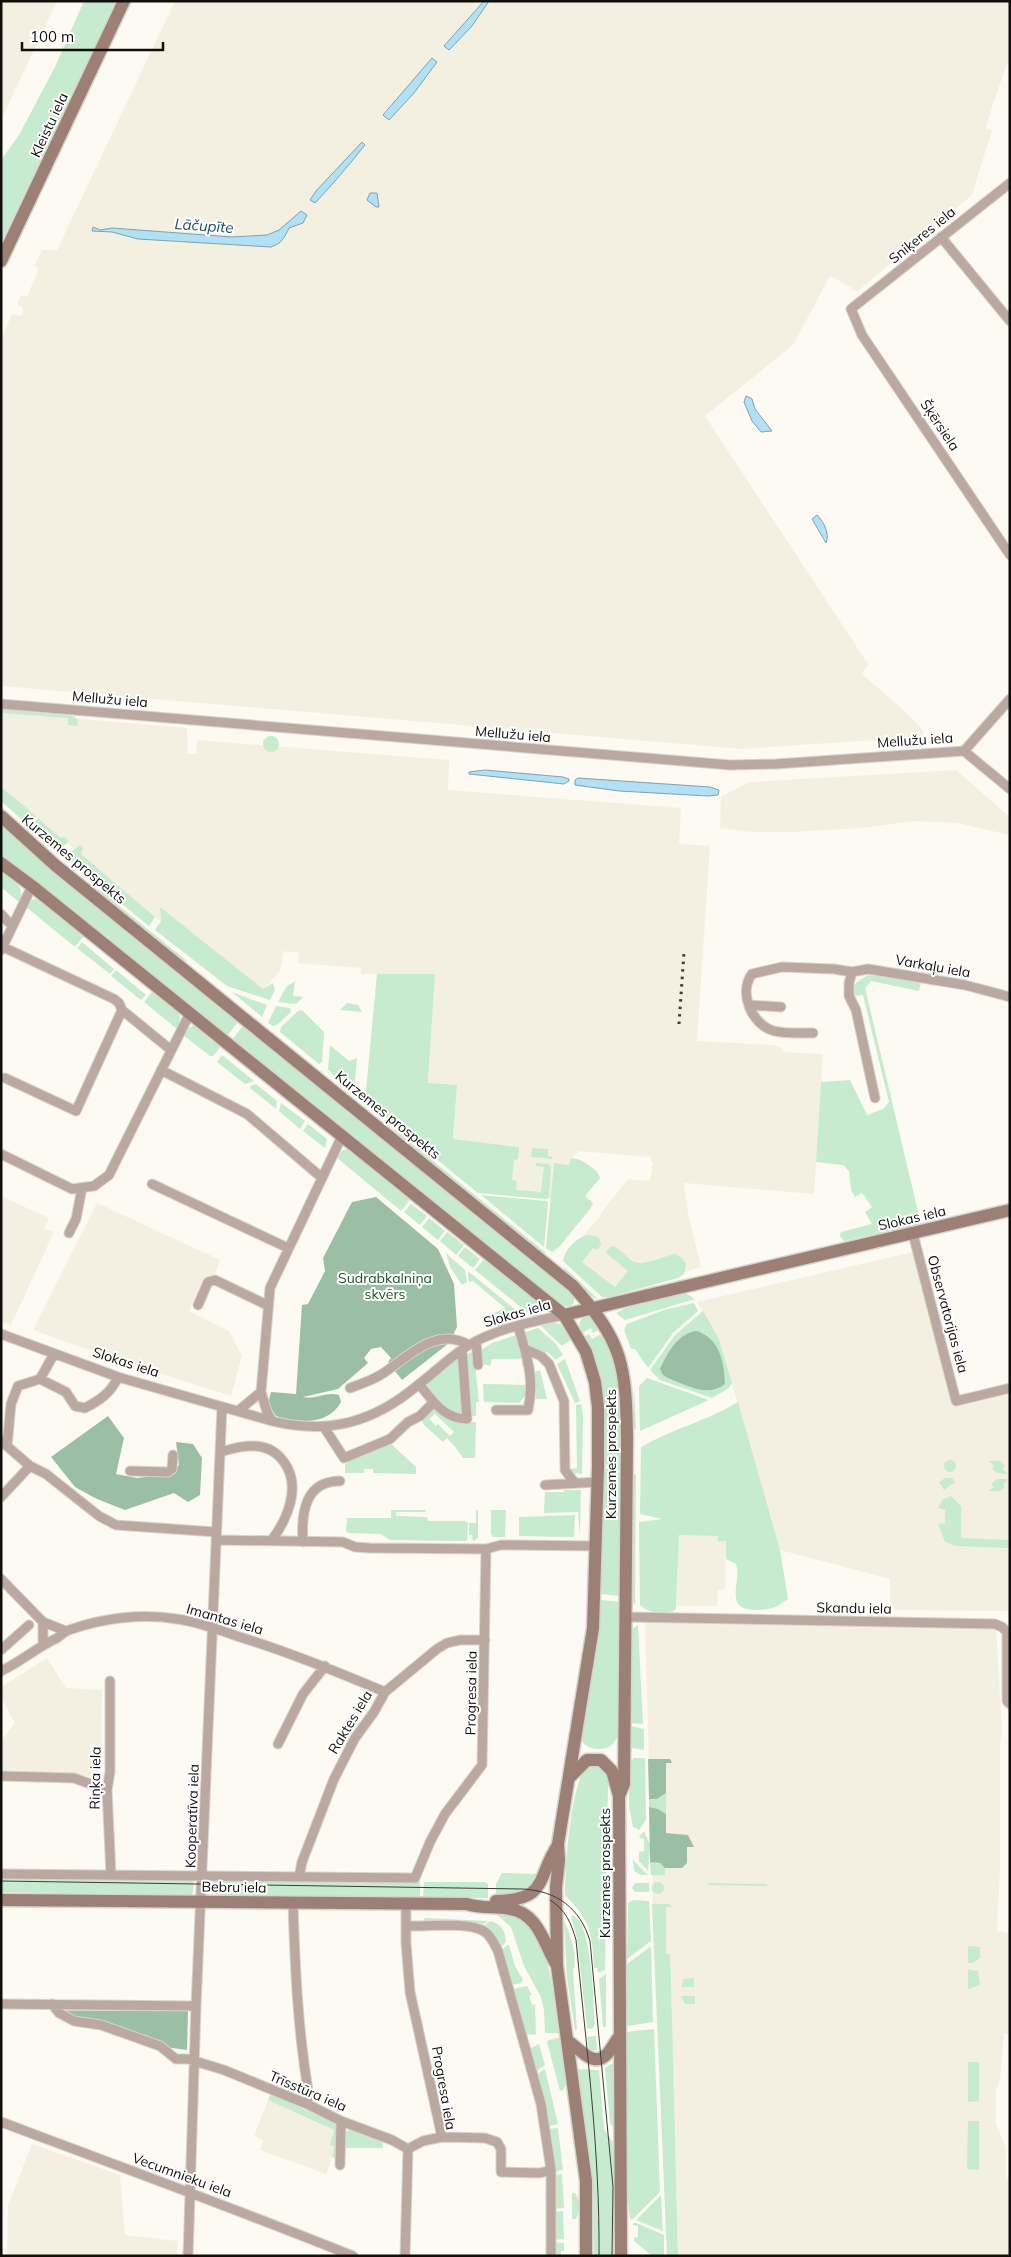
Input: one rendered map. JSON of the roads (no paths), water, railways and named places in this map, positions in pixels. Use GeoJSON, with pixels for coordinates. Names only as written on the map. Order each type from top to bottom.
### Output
{"type":"FeatureCollection","features":[{"type":"Feature","properties":{"kind":"main road","name":"Kleistu iela"},"geometry":{"type":"LineString","coordinates":[[1,261],[124,1]]}},
{"type":"Feature","properties":{"kind":"main road","name":"Kurzemes prospekts"},"geometry":{"type":"LineString","coordinates":[[1,816],[70,877],[549,1265],[573,1286],[593,1309],[607,1328],[619,1353],[625,1382],[628,1439],[624,1784],[619,1796],[621,1880],[619,2037],[621,2256]]}},
{"type":"Feature","properties":{"kind":"main road","name":"Kurzemes prospekts"},"geometry":{"type":"LineString","coordinates":[[1,863],[564,1315],[586,1352],[595,1382],[598,1407],[593,1628],[571,1764],[571,1776],[558,1844],[559,1860],[556,1887],[557,1966],[586,2181],[586,2256]]}},
{"type":"Feature","properties":{"kind":"main road","name":"Slokas iela"},"geometry":{"type":"LineString","coordinates":[[564,1315],[1010,1210]]}},
{"type":"Feature","properties":{"kind":"main road"},"geometry":{"type":"LineString","coordinates":[[571,1776],[587,1760],[601,1760],[612,1771],[619,1796]]}},
{"type":"Feature","properties":{"kind":"main road","name":"Bebru iela"},"geometry":{"type":"LineString","coordinates":[[1,1900],[406,1905],[512,1901],[530,1894],[543,1879],[551,1856],[558,1844]]}},
{"type":"Feature","properties":{"kind":"main road","name":"Bebru iela"},"geometry":{"type":"LineString","coordinates":[[467,1904],[477,1908],[510,1909],[526,1916],[540,1930],[557,1966]]}},
{"type":"Feature","properties":{"kind":"main road"},"geometry":{"type":"LineString","coordinates":[[568,2041],[587,2058],[594,2060],[606,2056],[619,2037]]}},
{"type":"Feature","properties":{"kind":"street","name":"Sniķeres iela"},"geometry":{"type":"LineString","coordinates":[[851,309],[1010,183]]}},
{"type":"Feature","properties":{"kind":"street"},"geometry":{"type":"LineString","coordinates":[[941,237],[1010,321]]}},
{"type":"Feature","properties":{"kind":"street","name":"Šķērsiela"},"geometry":{"type":"LineString","coordinates":[[851,309],[862,335],[1010,555]]}},
{"type":"Feature","properties":{"kind":"street"},"geometry":{"type":"LineString","coordinates":[[964,751],[1010,699]]}},
{"type":"Feature","properties":{"kind":"street","name":"Mellužu iela"},"geometry":{"type":"LineString","coordinates":[[1,704],[730,765],[776,764],[964,751],[1010,789]]}},
{"type":"Feature","properties":{"kind":"street"},"geometry":{"type":"LineString","coordinates":[[32,886],[2,948],[114,999],[119,1003],[122,1010],[171,1050]]}},
{"type":"Feature","properties":{"kind":"street"},"geometry":{"type":"LineString","coordinates":[[1,914],[12,926]]}},
{"type":"Feature","properties":{"kind":"street","name":"Varkaļu iela"},"geometry":{"type":"LineString","coordinates":[[749,1005],[747,995],[748,981],[752,974],[762,970],[782,967],[834,969],[852,972],[868,969],[965,985],[1010,997]]}},
{"type":"Feature","properties":{"kind":"street"},"geometry":{"type":"LineString","coordinates":[[852,972],[849,983],[849,996],[856,1010],[875,1098]]}},
{"type":"Feature","properties":{"kind":"street"},"geometry":{"type":"LineString","coordinates":[[781,1007],[749,1005],[751,1012],[762,1024],[774,1031],[813,1033]]}},
{"type":"Feature","properties":{"kind":"street"},"geometry":{"type":"LineString","coordinates":[[5,1078],[76,1111],[122,1010]]}},
{"type":"Feature","properties":{"kind":"street"},"geometry":{"type":"LineString","coordinates":[[1,1154],[72,1189],[100,1184],[109,1175],[190,1013]]}},
{"type":"Feature","properties":{"kind":"street"},"geometry":{"type":"LineString","coordinates":[[161,1070],[247,1114],[321,1177]]}},
{"type":"Feature","properties":{"kind":"street"},"geometry":{"type":"LineString","coordinates":[[272,1421],[261,1392],[267,1305],[270,1288],[342,1136]]}},
{"type":"Feature","properties":{"kind":"street"},"geometry":{"type":"LineString","coordinates":[[152,1184],[288,1248]]}},
{"type":"Feature","properties":{"kind":"street"},"geometry":{"type":"LineString","coordinates":[[69,1233],[76,1219],[82,1188]]}},
{"type":"Feature","properties":{"kind":"street","name":"Observatorijas iela"},"geometry":{"type":"LineString","coordinates":[[913,1234],[956,1401],[1010,1388]]}},
{"type":"Feature","properties":{"kind":"street"},"geometry":{"type":"LineString","coordinates":[[198,1305],[208,1282],[215,1280],[267,1305]]}},
{"type":"Feature","properties":{"kind":"street","name":"Slokas iela"},"geometry":{"type":"LineString","coordinates":[[1,1334],[118,1377],[238,1412],[298,1426],[324,1427],[372,1415],[398,1401],[469,1345],[493,1334],[518,1326],[564,1315]]}},
{"type":"Feature","properties":{"kind":"street"},"geometry":{"type":"LineString","coordinates":[[496,1410],[528,1410],[532,1392],[532,1377],[518,1326]]}},
{"type":"Feature","properties":{"kind":"street"},"geometry":{"type":"LineString","coordinates":[[350,1388],[381,1375],[415,1349],[427,1343],[449,1339],[458,1340],[469,1345],[478,1365]]}},
{"type":"Feature","properties":{"kind":"street"},"geometry":{"type":"LineString","coordinates":[[420,1384],[434,1402],[453,1419],[466,1419],[469,1345]]}},
{"type":"Feature","properties":{"kind":"street"},"geometry":{"type":"LineString","coordinates":[[525,1349],[541,1356],[549,1364],[564,1401],[565,1470],[574,1482]]}},
{"type":"Feature","properties":{"kind":"street"},"geometry":{"type":"LineString","coordinates":[[54,1354],[40,1379],[18,1386],[12,1404],[4,1444],[30,1466],[46,1474],[99,1516],[116,1525],[270,1541],[342,1542],[355,1547],[370,1548],[486,1549],[501,1545],[596,1546]]}},
{"type":"Feature","properties":{"kind":"street"},"geometry":{"type":"LineString","coordinates":[[40,1379],[66,1392],[75,1406],[86,1408],[104,1398],[115,1386],[118,1377]]}},
{"type":"Feature","properties":{"kind":"street"},"geometry":{"type":"LineString","coordinates":[[238,1412],[261,1392]]}},
{"type":"Feature","properties":{"kind":"street"},"geometry":{"type":"LineString","coordinates":[[324,1427],[344,1458],[390,1440],[408,1422],[420,1416],[434,1402]]}},
{"type":"Feature","properties":{"kind":"street","name":"Kooperatīva iela"},"geometry":{"type":"LineString","coordinates":[[188,2256],[196,2006],[214,1628],[222,1407]]}},
{"type":"Feature","properties":{"kind":"street"},"geometry":{"type":"LineString","coordinates":[[220,1452],[242,1446],[264,1447],[278,1454],[286,1465],[293,1481],[290,1504],[282,1526],[270,1541]]}},
{"type":"Feature","properties":{"kind":"street"},"geometry":{"type":"LineString","coordinates":[[130,1471],[168,1472],[172,1469],[173,1455]]}},
{"type":"Feature","properties":{"kind":"street"},"geometry":{"type":"LineString","coordinates":[[1,1497],[30,1466]]}},
{"type":"Feature","properties":{"kind":"street"},"geometry":{"type":"LineString","coordinates":[[303,1542],[302,1529],[307,1501],[313,1491],[319,1485],[340,1482]]}},
{"type":"Feature","properties":{"kind":"street"},"geometry":{"type":"LineString","coordinates":[[546,1485],[597,1482]]}},
{"type":"Feature","properties":{"kind":"street","name":"Progresa iela"},"geometry":{"type":"LineString","coordinates":[[299,1878],[415,1878],[430,1842],[445,1814],[482,1765],[486,1549]]}},
{"type":"Feature","properties":{"kind":"street"},"geometry":{"type":"LineString","coordinates":[[1,1579],[43,1622],[66,1631]]}},
{"type":"Feature","properties":{"kind":"street","name":"Imantas iela"},"geometry":{"type":"LineString","coordinates":[[1,1670],[29,1656],[43,1644],[54,1640],[66,1631],[117,1619],[145,1617],[177,1619],[214,1628],[301,1656],[385,1692]]}},
{"type":"Feature","properties":{"kind":"street","name":"Skandu iela"},"geometry":{"type":"LineString","coordinates":[[626,1617],[995,1624],[1002,1626],[1007,1632],[1007,1701],[1010,1704]]}},
{"type":"Feature","properties":{"kind":"street"},"geometry":{"type":"LineString","coordinates":[[43,1622],[43,1644]]}},
{"type":"Feature","properties":{"kind":"street"},"geometry":{"type":"LineString","coordinates":[[1,1650],[29,1624]]}},
{"type":"Feature","properties":{"kind":"street","name":"Raktes iela"},"geometry":{"type":"LineString","coordinates":[[299,1878],[302,1862],[334,1779],[355,1738],[374,1712],[385,1692],[447,1643],[460,1640],[485,1640]]}},
{"type":"Feature","properties":{"kind":"street"},"geometry":{"type":"LineString","coordinates":[[278,1744],[303,1694],[325,1666]]}},
{"type":"Feature","properties":{"kind":"street","name":"Riņķa iela"},"geometry":{"type":"LineString","coordinates":[[110,1681],[110,1772],[107,1790],[111,1875]]}},
{"type":"Feature","properties":{"kind":"street"},"geometry":{"type":"LineString","coordinates":[[1,1776],[74,1778],[107,1790]]}},
{"type":"Feature","properties":{"kind":"street"},"geometry":{"type":"LineString","coordinates":[[1,1874],[299,1878]]}},
{"type":"Feature","properties":{"kind":"street"},"geometry":{"type":"LineString","coordinates":[[294,1903],[294,1950],[300,2042],[308,2096],[307,2104]]}},
{"type":"Feature","properties":{"kind":"street","name":"Progresa iela"},"geometry":{"type":"LineString","coordinates":[[406,1905],[410,1992],[442,2137],[423,2141],[408,2149]]}},
{"type":"Feature","properties":{"kind":"street"},"geometry":{"type":"LineString","coordinates":[[406,1926],[469,1927],[480,1929],[492,1938],[502,1961],[538,2088],[551,2170],[551,2256]]}},
{"type":"Feature","properties":{"kind":"street"},"geometry":{"type":"LineString","coordinates":[[1,2004],[196,2006]]}},
{"type":"Feature","properties":{"kind":"street","name":"Trīsstūra iela"},"geometry":{"type":"LineString","coordinates":[[52,2004],[59,2013],[74,2021],[101,2025],[160,2046],[176,2059],[195,2061],[224,2070],[307,2104],[341,2121],[362,2128],[408,2149]]}},
{"type":"Feature","properties":{"kind":"street"},"geometry":{"type":"LineString","coordinates":[[340,2164],[341,2121]]}},
{"type":"Feature","properties":{"kind":"street","name":"Vecumnieku iela"},"geometry":{"type":"LineString","coordinates":[[1,2122],[116,2166],[190,2191],[353,2256]]}},
{"type":"Feature","properties":{"kind":"street"},"geometry":{"type":"LineString","coordinates":[[442,2137],[485,2138],[497,2142],[501,2149],[501,2172],[540,2172],[551,2170]]}},
{"type":"Feature","properties":{"kind":"street"},"geometry":{"type":"LineString","coordinates":[[405,2256],[408,2149]]}},
{"type":"Feature","properties":{"kind":"water"},"geometry":{"type":"Polygon","coordinates":[[[484,1],[489,1],[472,26],[449,50],[444,46],[484,1]]]}},
{"type":"Feature","properties":{"kind":"water"},"geometry":{"type":"Polygon","coordinates":[[[432,58],[437,62],[414,93],[389,120],[383,115],[432,58]]]}},
{"type":"Feature","properties":{"kind":"water"},"geometry":{"type":"Polygon","coordinates":[[[362,142],[365,145],[328,189],[315,203],[310,200],[316,191],[362,142]]]}},
{"type":"Feature","properties":{"kind":"water"},"geometry":{"type":"Polygon","coordinates":[[[370,193],[377,193],[379,207],[376,207],[367,200],[370,193]]]}},
{"type":"Feature","properties":{"kind":"water","name":"Lāčupīte"},"geometry":{"type":"Polygon","coordinates":[[[301,211],[307,215],[303,223],[289,228],[282,240],[271,247],[138,239],[112,232],[92,231],[93,227],[100,230],[112,228],[232,237],[267,235],[279,230],[301,211]]]}},
{"type":"Feature","properties":{"kind":"water"},"geometry":{"type":"Polygon","coordinates":[[[746,396],[752,399],[755,409],[772,431],[761,432],[752,421],[744,402],[746,396]]]}},
{"type":"Feature","properties":{"kind":"water"},"geometry":{"type":"Polygon","coordinates":[[[817,515],[826,528],[826,543],[812,519],[817,515]]]}},
{"type":"Feature","properties":{"kind":"water"},"geometry":{"type":"Polygon","coordinates":[[[485,770],[563,777],[569,779],[569,781],[564,784],[469,774],[469,772],[485,770]]]}},
{"type":"Feature","properties":{"kind":"water"},"geometry":{"type":"Polygon","coordinates":[[[578,778],[710,787],[719,790],[718,795],[708,796],[619,791],[575,785],[575,780],[578,778]]]}},
{"type":"Feature","properties":{"kind":"tram line"},"geometry":{"type":"LineString","coordinates":[[1,1881],[523,1889],[546,1893],[566,1903],[580,1919],[590,1941],[613,2187],[612,2256]]}},
{"type":"Feature","properties":{"kind":"tram line"},"geometry":{"type":"LineString","coordinates":[[550,1900],[567,1917],[576,1940],[595,2137],[599,2256]]}},
{"type":"Feature","properties":{"kind":"railway"},"geometry":{"type":"LineString","coordinates":[[679,1024],[684,952]]}},
{"type":"Feature","properties":{"kind":"park label","name":"Sudrabkalniņa skvērs"},"geometry":{"type":"Point","coordinates":[385,1286]}}]}
